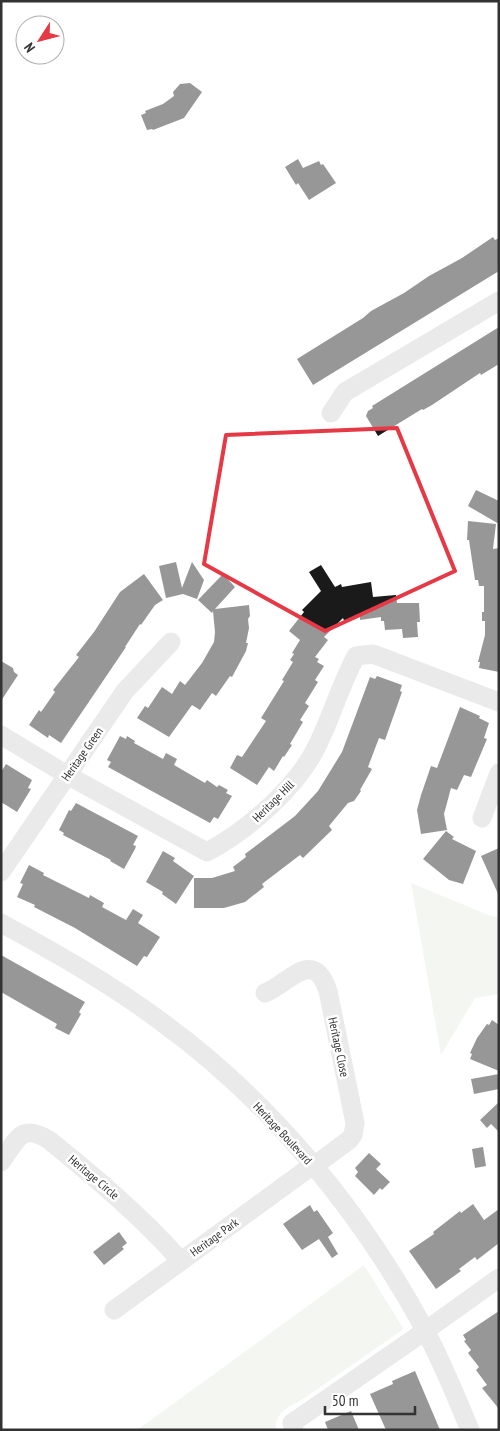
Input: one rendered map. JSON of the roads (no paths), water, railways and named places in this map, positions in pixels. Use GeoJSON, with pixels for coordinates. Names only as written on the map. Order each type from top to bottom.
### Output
{"type":"FeatureCollection","features":[{"type":"Feature","properties":{"kind":"street"},"geometry":{"type":"LineString","coordinates":[[331,413],[345,392],[499,301]]}},
{"type":"Feature","properties":{"kind":"street","name":"Heritage Green"},"geometry":{"type":"LineString","coordinates":[[1,872],[125,691],[171,642]]}},
{"type":"Feature","properties":{"kind":"street","name":"Heritage Hill"},"geometry":{"type":"LineString","coordinates":[[1,735],[67,775],[207,852],[228,841],[260,816],[299,776],[318,746],[356,656],[373,654],[499,702]]}},
{"type":"Feature","properties":{"kind":"street"},"geometry":{"type":"LineString","coordinates":[[482,818],[499,773]]}},
{"type":"Feature","properties":{"kind":"street","name":"Heritage Boulevard"},"geometry":{"type":"LineString","coordinates":[[1,923],[94,975],[172,1030],[237,1084],[264,1111],[314,1166],[355,1218],[378,1252],[426,1331],[470,1430]]}},
{"type":"Feature","properties":{"kind":"street","name":"Heritage Close"},"geometry":{"type":"LineString","coordinates":[[265,993],[299,972],[310,969],[322,977],[328,991],[355,1123],[353,1135],[349,1140],[314,1166]]}},
{"type":"Feature","properties":{"kind":"street","name":"Heritage Circle"},"geometry":{"type":"LineString","coordinates":[[1,1162],[19,1138],[26,1133],[39,1134],[56,1145],[123,1201],[181,1261]]}},
{"type":"Feature","properties":{"kind":"street","name":"Heritage Park"},"geometry":{"type":"LineString","coordinates":[[114,1310],[314,1166]]}},
{"type":"Feature","properties":{"kind":"street"},"geometry":{"type":"LineString","coordinates":[[294,1430],[292,1423],[426,1331],[499,1278]]}}]}
